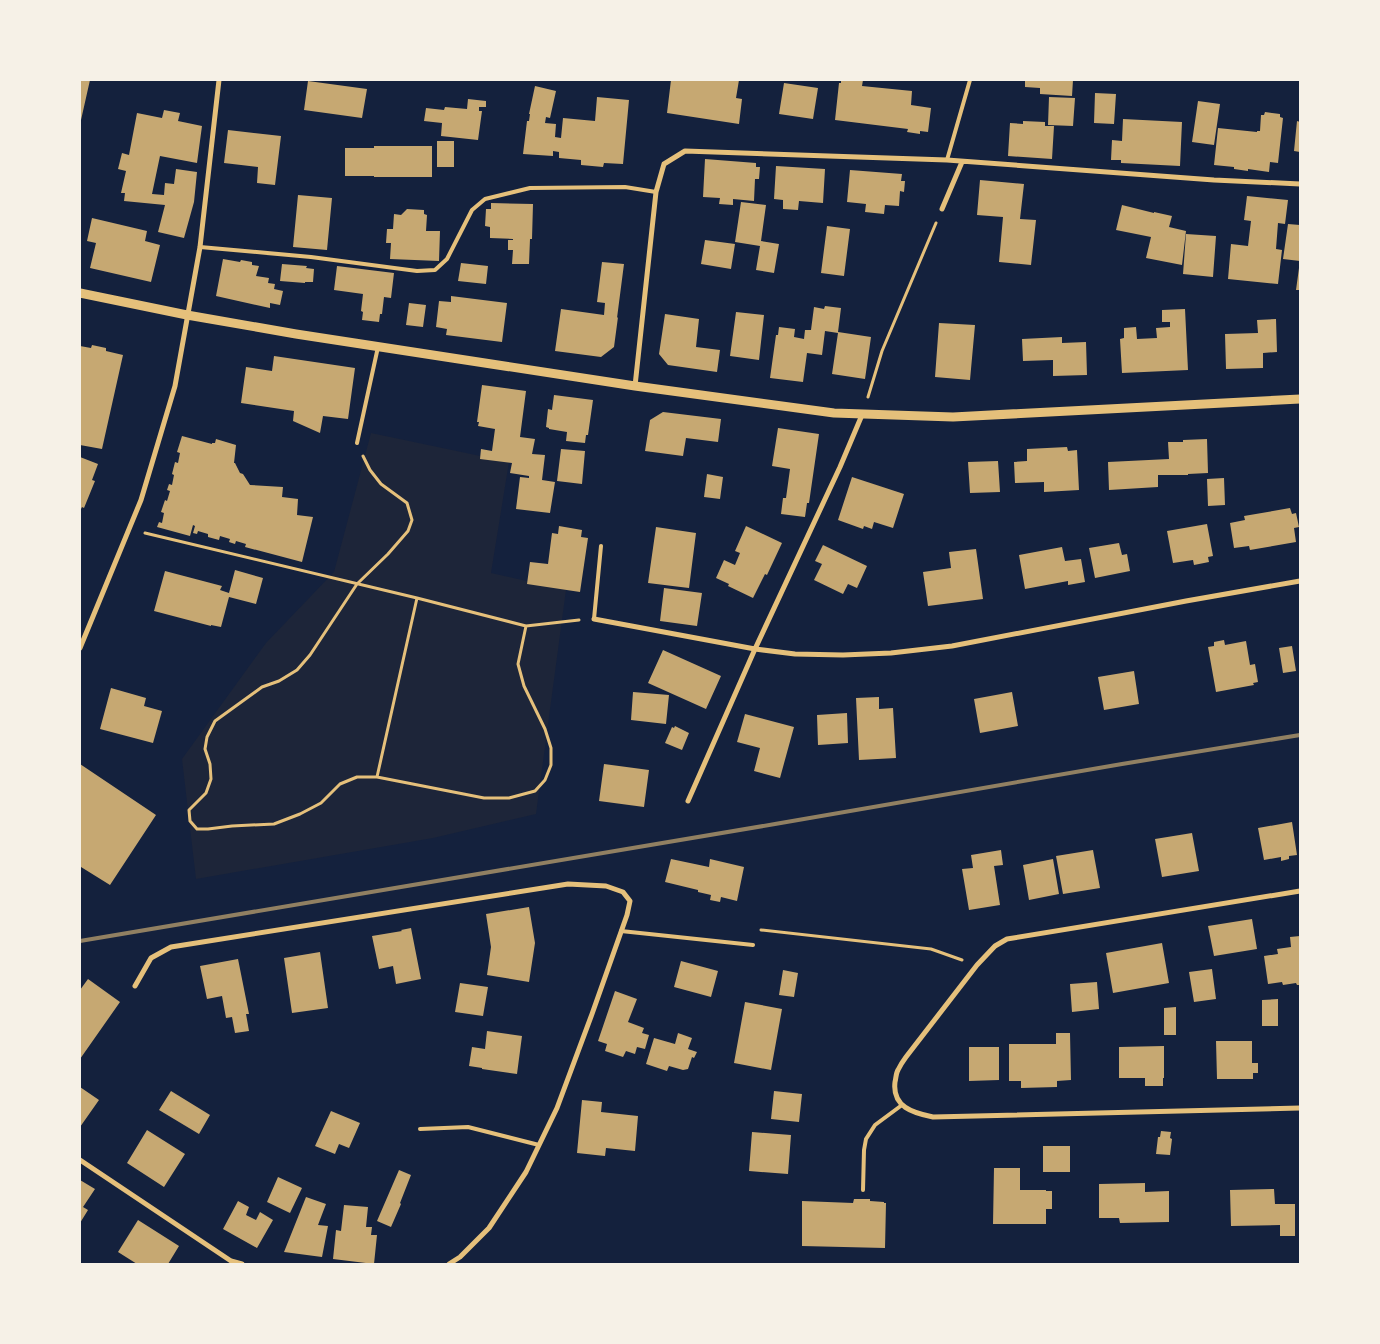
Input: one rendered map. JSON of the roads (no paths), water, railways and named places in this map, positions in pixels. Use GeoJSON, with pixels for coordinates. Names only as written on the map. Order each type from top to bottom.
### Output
{"type":"FeatureCollection","features":[{"type":"Feature","properties":{"kind":"street"},"geometry":{"type":"LineString","coordinates":[[80,648],[141,500],[175,386],[200,248],[219,80]]}},
{"type":"Feature","properties":{"kind":"street"},"geometry":{"type":"LineString","coordinates":[[635,386],[656,192],[664,164],[685,151],[947,160],[1214,180],[1300,184]]}},
{"type":"Feature","properties":{"kind":"street"},"geometry":{"type":"LineString","coordinates":[[942,209],[962,162]]}},
{"type":"Feature","properties":{"kind":"street"},"geometry":{"type":"LineString","coordinates":[[80,293],[187,316],[378,347],[635,386],[834,413],[953,417],[1300,399]]}},
{"type":"Feature","properties":{"kind":"street"},"geometry":{"type":"LineString","coordinates":[[688,801],[862,415]]}},
{"type":"Feature","properties":{"kind":"street"},"geometry":{"type":"LineString","coordinates":[[594,619],[755,649],[795,654],[891,653],[952,646],[1157,606],[1300,581]]}},
{"type":"Feature","properties":{"kind":"street"},"geometry":{"type":"LineString","coordinates":[[135,986],[151,958],[171,947],[568,884],[606,886],[623,892],[630,901],[621,931],[557,1108],[526,1172],[490,1228],[460,1258],[449,1264]]}},
{"type":"Feature","properties":{"kind":"street"},"geometry":{"type":"LineString","coordinates":[[1300,891],[1007,940],[995,946],[977,965],[906,1057],[896,1072],[895,1085],[896,1097],[902,1105],[917,1114],[933,1117],[1300,1108]]}},
{"type":"Feature","properties":{"kind":"street"},"geometry":{"type":"LineString","coordinates":[[80,1160],[231,1261],[242,1264]]}},
{"type":"Feature","properties":{"kind":"lane"},"geometry":{"type":"LineString","coordinates":[[947,160],[970,80]]}},
{"type":"Feature","properties":{"kind":"lane"},"geometry":{"type":"LineString","coordinates":[[200,248],[311,257],[417,271],[435,270],[446,260],[472,210],[485,200],[530,188],[625,187],[656,192]]}},
{"type":"Feature","properties":{"kind":"lane"},"geometry":{"type":"LineString","coordinates":[[357,443],[378,347]]}},
{"type":"Feature","properties":{"kind":"lane"},"geometry":{"type":"LineString","coordinates":[[594,619],[601,546]]}},
{"type":"Feature","properties":{"kind":"lane"},"geometry":{"type":"LineString","coordinates":[[621,931],[753,945]]}},
{"type":"Feature","properties":{"kind":"lane"},"geometry":{"type":"LineString","coordinates":[[863,1190],[866,1139],[875,1125],[902,1105]]}},
{"type":"Feature","properties":{"kind":"lane"},"geometry":{"type":"LineString","coordinates":[[420,1129],[468,1127],[539,1145]]}},
{"type":"Feature","properties":{"kind":"railway"},"geometry":{"type":"LineString","coordinates":[[80,941],[1300,735]]}}]}
